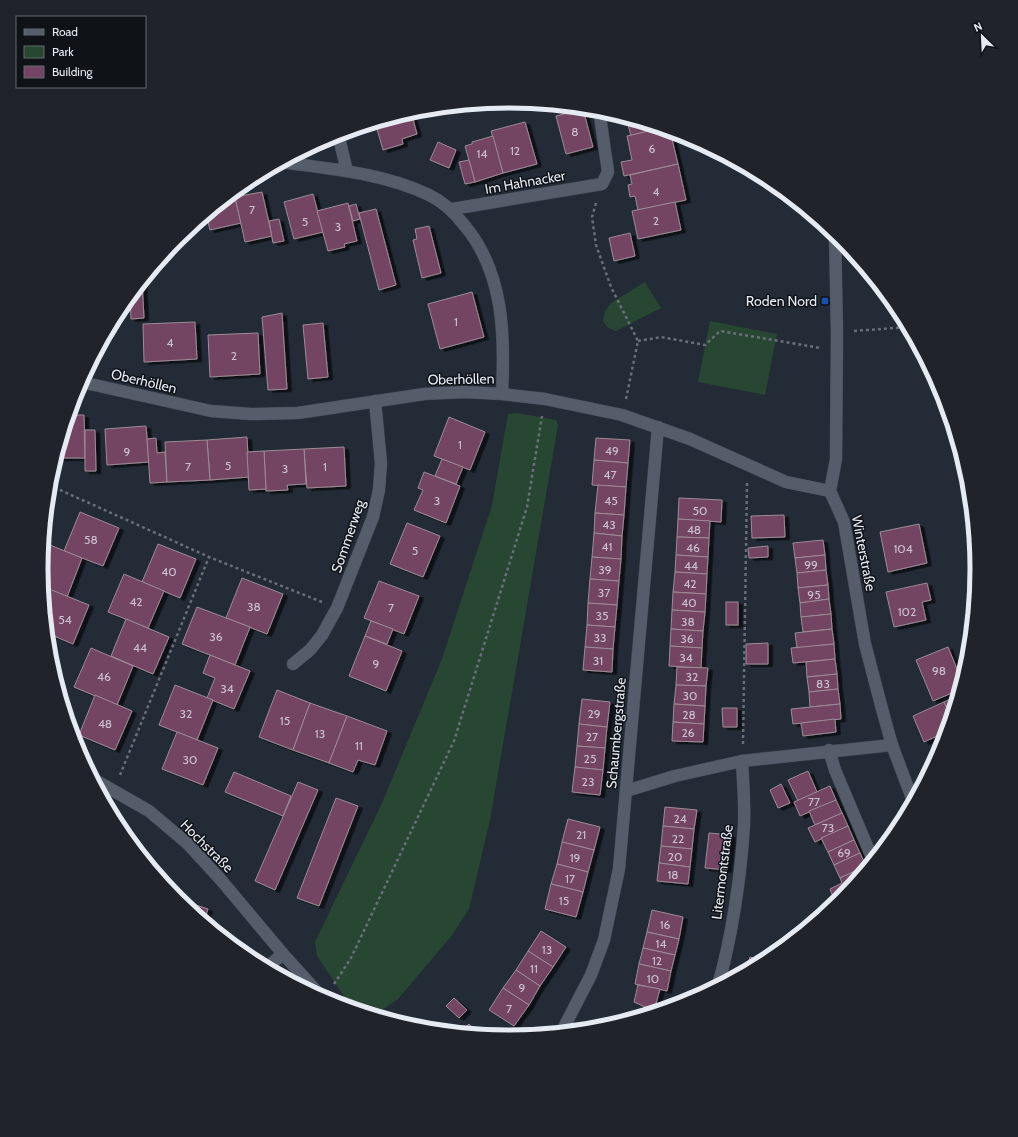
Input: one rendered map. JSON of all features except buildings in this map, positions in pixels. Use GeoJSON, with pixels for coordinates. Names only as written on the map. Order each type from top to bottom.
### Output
{"type":"FeatureCollection","features":[{"type":"Feature","properties":{"kind":"street"},"geometry":{"type":"LineString","coordinates":[[600,116],[608,172],[602,184]]}},
{"type":"Feature","properties":{"kind":"street"},"geometry":{"type":"LineString","coordinates":[[340,140],[347,171]]}},
{"type":"Feature","properties":{"kind":"street"},"geometry":{"type":"LineString","coordinates":[[290,163],[347,171],[408,187],[429,195],[452,209],[472,234],[488,262],[498,296],[504,350],[502,394]]}},
{"type":"Feature","properties":{"kind":"street","name":"Im Hahnacker"},"geometry":{"type":"LineString","coordinates":[[452,209],[602,184]]}},
{"type":"Feature","properties":{"kind":"street"},"geometry":{"type":"LineString","coordinates":[[830,491],[836,468],[837,333],[835,243]]}},
{"type":"Feature","properties":{"kind":"street","name":"Oberhöllen"},"geometry":{"type":"LineString","coordinates":[[87,383],[163,402],[218,412],[251,414],[298,413],[375,401],[444,393],[502,394],[545,399],[622,415],[658,427],[796,486],[830,491]]}},
{"type":"Feature","properties":{"kind":"street","name":"Sommerweg"},"geometry":{"type":"LineString","coordinates":[[293,664],[310,650],[322,635],[337,608],[364,544],[373,517],[379,490],[380,463],[375,401]]}},
{"type":"Feature","properties":{"kind":"street","name":"Schaumbergstraße"},"geometry":{"type":"LineString","coordinates":[[564,1026],[591,975],[604,940],[619,869],[658,427]]}},
{"type":"Feature","properties":{"kind":"street","name":"Winterstraße"},"geometry":{"type":"LineString","coordinates":[[830,491],[844,522],[865,644],[892,745],[910,794]]}},
{"type":"Feature","properties":{"kind":"street"},"geometry":{"type":"LineString","coordinates":[[626,791],[675,776],[742,760],[829,750],[892,745]]}},
{"type":"Feature","properties":{"kind":"street"},"geometry":{"type":"LineString","coordinates":[[829,750],[835,770],[870,855]]}},
{"type":"Feature","properties":{"kind":"street","name":"Litermontstraße"},"geometry":{"type":"LineString","coordinates":[[720,978],[730,933],[741,866],[744,824],[742,760]]}},
{"type":"Feature","properties":{"kind":"street","name":"Hochstraße"},"geometry":{"type":"LineString","coordinates":[[102,784],[149,811],[188,844],[310,984]]}},
{"type":"Feature","properties":{"kind":"street"},"geometry":{"type":"LineString","coordinates":[[271,964],[283,954]]}},
{"type":"Feature","properties":{"kind":"path"},"geometry":{"type":"LineString","coordinates":[[602,184],[592,216],[596,245],[611,287],[638,341],[622,415]]}},
{"type":"Feature","properties":{"kind":"path"},"geometry":{"type":"LineString","coordinates":[[837,333],[902,328]]}},
{"type":"Feature","properties":{"kind":"path"},"geometry":{"type":"LineString","coordinates":[[638,341],[661,337],[705,345],[720,331],[837,350]]}},
{"type":"Feature","properties":{"kind":"path"},"geometry":{"type":"LineString","coordinates":[[333,985],[351,958],[454,742],[527,507],[545,399]]}},
{"type":"Feature","properties":{"kind":"path"},"geometry":{"type":"LineString","coordinates":[[742,760],[747,465]]}},
{"type":"Feature","properties":{"kind":"path"},"geometry":{"type":"LineString","coordinates":[[55,488],[209,557],[337,608]]}},
{"type":"Feature","properties":{"kind":"path"},"geometry":{"type":"LineString","coordinates":[[114,790],[209,557]]}},
{"type":"Feature","properties":{"kind":"green space"},"geometry":{"type":"Polygon","coordinates":[[[645,282],[661,308],[616,331],[607,327],[603,321],[605,311],[611,303],[645,282]]]}},
{"type":"Feature","properties":{"kind":"green space"},"geometry":{"type":"Polygon","coordinates":[[[710,321],[777,334],[765,395],[698,382],[710,321]]]}},
{"type":"Feature","properties":{"kind":"green space"},"geometry":{"type":"Polygon","coordinates":[[[517,413],[556,420],[558,425],[490,820],[469,909],[453,934],[398,999],[381,1011],[346,999],[317,956],[315,942],[382,803],[442,659],[492,505],[508,414],[517,413]]]}},
{"type":"Feature","properties":{"kind":"place","name":"Roden Nord"},"geometry":{"type":"Point","coordinates":[825,301]}}]}
